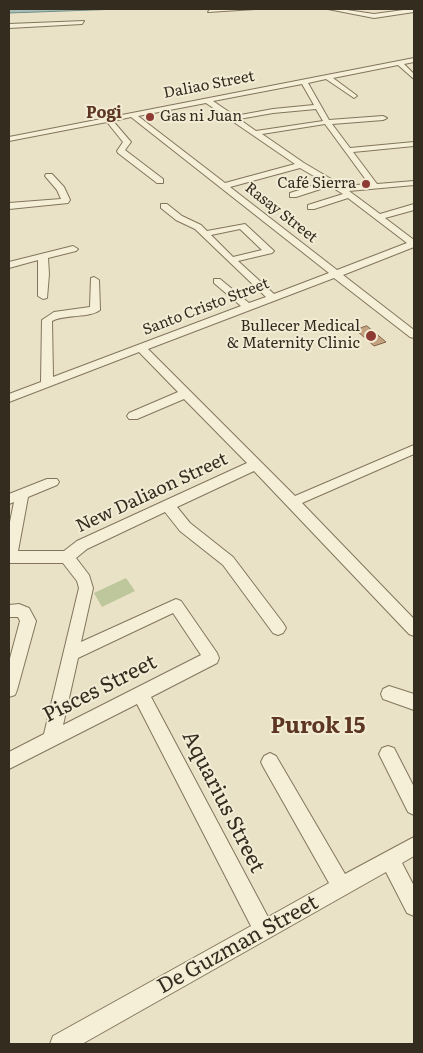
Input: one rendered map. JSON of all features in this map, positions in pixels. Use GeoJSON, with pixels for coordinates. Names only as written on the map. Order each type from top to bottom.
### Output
{"type":"FeatureCollection","features":[{"type":"Feature","properties":{"kind":"street"},"geometry":{"type":"LineString","coordinates":[[210,11],[252,9]]}},
{"type":"Feature","properties":{"kind":"street"},"geometry":{"type":"LineString","coordinates":[[331,9],[374,16],[403,10],[414,10]]}},
{"type":"Feature","properties":{"kind":"street"},"geometry":{"type":"LineString","coordinates":[[9,26],[82,22]]}},
{"type":"Feature","properties":{"kind":"street","name":"Daliao Street"},"geometry":{"type":"LineString","coordinates":[[9,138],[53,127],[65,127],[414,60]]}},
{"type":"Feature","properties":{"kind":"street"},"geometry":{"type":"LineString","coordinates":[[400,63],[414,77]]}},
{"type":"Feature","properties":{"kind":"street"},"geometry":{"type":"LineString","coordinates":[[327,77],[354,96]]}},
{"type":"Feature","properties":{"kind":"street"},"geometry":{"type":"LineString","coordinates":[[304,81],[327,122],[374,185]]}},
{"type":"Feature","properties":{"kind":"street"},"geometry":{"type":"LineString","coordinates":[[207,100],[301,165],[341,188],[414,244]]}},
{"type":"Feature","properties":{"kind":"street"},"geometry":{"type":"LineString","coordinates":[[234,118],[272,111],[318,107]]}},
{"type":"Feature","properties":{"kind":"street","name":"Rasay Street"},"geometry":{"type":"LineString","coordinates":[[131,114],[224,186],[271,237],[338,274],[414,334]]}},
{"type":"Feature","properties":{"kind":"street"},"geometry":{"type":"LineString","coordinates":[[256,133],[327,122],[383,118]]}},
{"type":"Feature","properties":{"kind":"street"},"geometry":{"type":"LineString","coordinates":[[108,119],[127,142],[121,151],[160,182]]}},
{"type":"Feature","properties":{"kind":"street"},"geometry":{"type":"LineString","coordinates":[[65,127],[72,138]]}},
{"type":"Feature","properties":{"kind":"street"},"geometry":{"type":"LineString","coordinates":[[348,150],[411,144],[414,154]]}},
{"type":"Feature","properties":{"kind":"street"},"geometry":{"type":"LineString","coordinates":[[224,186],[301,165]]}},
{"type":"Feature","properties":{"kind":"street"},"geometry":{"type":"LineString","coordinates":[[9,206],[65,201],[61,189],[49,176]]}},
{"type":"Feature","properties":{"kind":"street"},"geometry":{"type":"LineString","coordinates":[[293,195],[330,182]]}},
{"type":"Feature","properties":{"kind":"street"},"geometry":{"type":"LineString","coordinates":[[341,188],[414,182]]}},
{"type":"Feature","properties":{"kind":"street"},"geometry":{"type":"LineString","coordinates":[[310,207],[350,195]]}},
{"type":"Feature","properties":{"kind":"street"},"geometry":{"type":"LineString","coordinates":[[164,206],[179,218],[198,227],[273,298]]}},
{"type":"Feature","properties":{"kind":"street"},"geometry":{"type":"LineString","coordinates":[[378,217],[414,207]]}},
{"type":"Feature","properties":{"kind":"street"},"geometry":{"type":"LineString","coordinates":[[205,234],[242,226],[271,237],[269,251],[231,260]]}},
{"type":"Feature","properties":{"kind":"street","name":"Santo Cristo Street"},"geometry":{"type":"LineString","coordinates":[[9,398],[414,244]]}},
{"type":"Feature","properties":{"kind":"street"},"geometry":{"type":"LineString","coordinates":[[9,265],[73,249]]}},
{"type":"Feature","properties":{"kind":"street"},"geometry":{"type":"LineString","coordinates":[[43,257],[43,296]]}},
{"type":"Feature","properties":{"kind":"street"},"geometry":{"type":"LineString","coordinates":[[47,384],[47,320],[54,315],[95,310],[94,280]]}},
{"type":"Feature","properties":{"kind":"street"},"geometry":{"type":"LineString","coordinates":[[217,281],[248,307]]}},
{"type":"Feature","properties":{"kind":"street"},"geometry":{"type":"LineString","coordinates":[[141,348],[414,628]]}},
{"type":"Feature","properties":{"kind":"street"},"geometry":{"type":"LineString","coordinates":[[133,416],[185,394]]}},
{"type":"Feature","properties":{"kind":"street"},"geometry":{"type":"LineString","coordinates":[[293,502],[414,448]]}},
{"type":"Feature","properties":{"kind":"street","name":"New Daliaon Street"},"geometry":{"type":"LineString","coordinates":[[67,557],[82,545],[255,465]]}},
{"type":"Feature","properties":{"kind":"street"},"geometry":{"type":"LineString","coordinates":[[51,739],[86,584],[81,574],[67,557],[9,557],[15,496],[52,482]]}},
{"type":"Feature","properties":{"kind":"street"},"geometry":{"type":"LineString","coordinates":[[168,506],[185,527],[228,561],[278,628]]}},
{"type":"Feature","properties":{"kind":"street","name":"Pisces Street"},"geometry":{"type":"LineString","coordinates":[[9,761],[211,658],[176,605],[71,654]]}},
{"type":"Feature","properties":{"kind":"street"},"geometry":{"type":"LineString","coordinates":[[9,611],[18,610],[24,612],[28,621],[9,689]]}},
{"type":"Feature","properties":{"kind":"street","name":"Aquarius Street"},"geometry":{"type":"LineString","coordinates":[[141,694],[264,930]]}},
{"type":"Feature","properties":{"kind":"street"},"geometry":{"type":"LineString","coordinates":[[389,694],[414,702]]}},
{"type":"Feature","properties":{"kind":"street"},"geometry":{"type":"LineString","coordinates":[[388,754],[414,806]]}},
{"type":"Feature","properties":{"kind":"street"},"geometry":{"type":"LineString","coordinates":[[270,762],[342,887]]}},
{"type":"Feature","properties":{"kind":"street","name":"De Guzman Street"},"geometry":{"type":"LineString","coordinates":[[61,1044],[414,846]]}},
{"type":"Feature","properties":{"kind":"street"},"geometry":{"type":"LineString","coordinates":[[390,860],[414,906]]}},
{"type":"Feature","properties":{"kind":"green space"},"geometry":{"type":"Polygon","coordinates":[[[126,578],[135,591],[102,607],[94,593],[126,578]]]}},
{"type":"Feature","properties":{"kind":"water"},"geometry":{"type":"Polygon","coordinates":[[[9,9],[120,9],[9,13],[9,9]]]}},
{"type":"Feature","properties":{"kind":"building","name":"Bullecer Medical & Maternity Clinic"},"geometry":{"type":"Polygon","coordinates":[[[367,326],[386,342],[374,346],[356,330],[367,326]]]}},
{"type":"Feature","properties":{"kind":"place","name":"Gas ni Juan"},"geometry":{"type":"Point","coordinates":[150,117]}},
{"type":"Feature","properties":{"kind":"place","name":"Café Sierra"},"geometry":{"type":"Point","coordinates":[366,184]}},
{"type":"Feature","properties":{"kind":"place","name":"Bullecer Medical & Maternity Clinic"},"geometry":{"type":"Point","coordinates":[371,336]}},
{"type":"Feature","properties":{"kind":"district","name":"Pogi"},"geometry":{"type":"Point","coordinates":[104,113]}},
{"type":"Feature","properties":{"kind":"district","name":"Purok 15"},"geometry":{"type":"Point","coordinates":[318,727]}}]}
